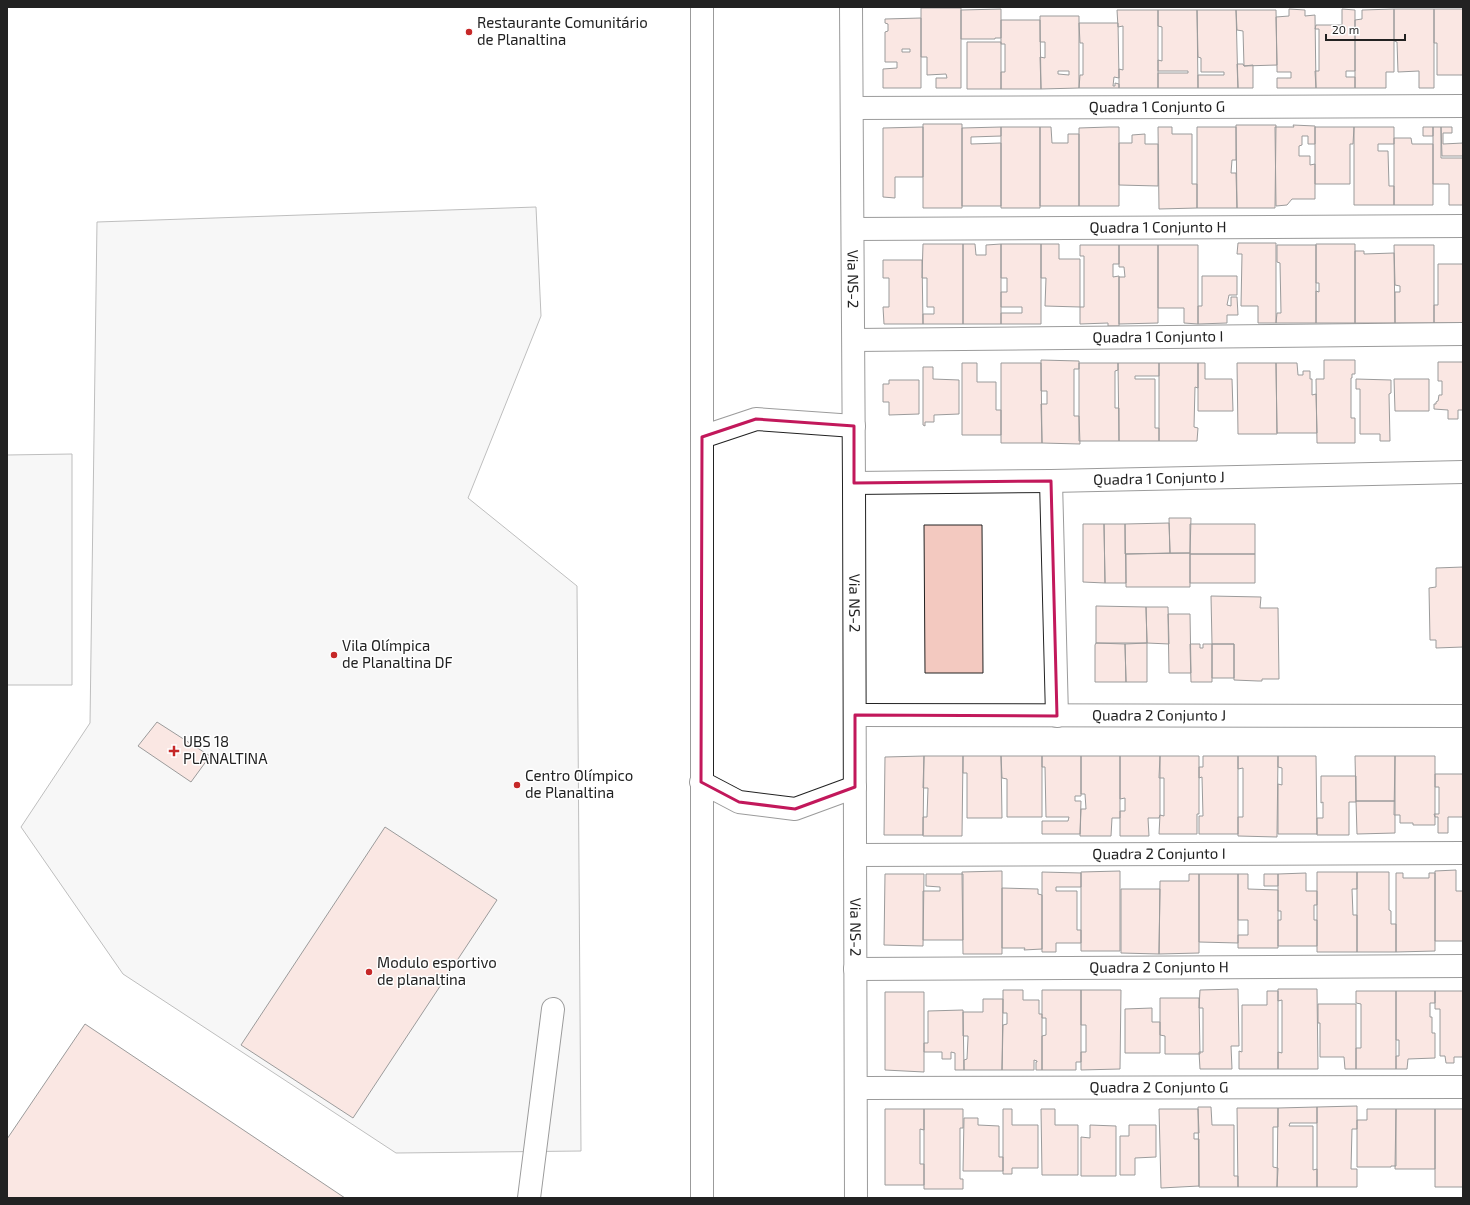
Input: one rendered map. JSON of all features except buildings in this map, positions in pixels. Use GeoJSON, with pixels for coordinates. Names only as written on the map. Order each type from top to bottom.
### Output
{"type":"FeatureCollection","features":[{"type":"Feature","properties":{"kind":"street"},"geometry":{"type":"LineString","coordinates":[[702,7],[702,1198]]}},
{"type":"Feature","properties":{"kind":"street","name":"Via NS-2"},"geometry":{"type":"LineString","coordinates":[[851,7],[854,340],[856,1198]]}},
{"type":"Feature","properties":{"kind":"street","name":"Quadra 1 Conjunto G"},"geometry":{"type":"LineString","coordinates":[[852,108],[1463,106]]}},
{"type":"Feature","properties":{"kind":"street","name":"Quadra 1 Conjunto H"},"geometry":{"type":"LineString","coordinates":[[853,229],[1463,226]]}},
{"type":"Feature","properties":{"kind":"street","name":"Quadra 1 Conjunto I"},"geometry":{"type":"LineString","coordinates":[[854,340],[1463,334]]}},
{"type":"Feature","properties":{"kind":"street"},"geometry":{"type":"LineString","coordinates":[[702,436],[756,419],[854,426]]}},
{"type":"Feature","properties":{"kind":"street","name":"Quadra 1 Conjunto J"},"geometry":{"type":"LineString","coordinates":[[854,483],[1051,481],[1463,472]]}},
{"type":"Feature","properties":{"kind":"street"},"geometry":{"type":"LineString","coordinates":[[1051,481],[1057,716]]}},
{"type":"Feature","properties":{"kind":"street","name":"Quadra 2 Conjunto J"},"geometry":{"type":"LineString","coordinates":[[855,715],[1463,716]]}},
{"type":"Feature","properties":{"kind":"street"},"geometry":{"type":"LineString","coordinates":[[701,782],[739,802],[795,809],[855,786]]}},
{"type":"Feature","properties":{"kind":"street","name":"Quadra 2 Conjunto I"},"geometry":{"type":"LineString","coordinates":[[855,855],[1463,853]]}},
{"type":"Feature","properties":{"kind":"street","name":"Quadra 2 Conjunto H"},"geometry":{"type":"LineString","coordinates":[[855,969],[1463,966]]}},
{"type":"Feature","properties":{"kind":"street"},"geometry":{"type":"LineString","coordinates":[[529,1198],[553,1009]]}},
{"type":"Feature","properties":{"kind":"street","name":"Quadra 2 Conjunto G"},"geometry":{"type":"LineString","coordinates":[[856,1088],[1463,1086]]}},
{"type":"Feature","properties":{"kind":"highlighted area"},"geometry":{"type":"Polygon","coordinates":[[[756,419],[854,426],[854,483],[1051,481],[1057,716],[855,715],[855,787],[795,809],[739,802],[701,782],[702,437],[756,419]]]}},
{"type":"Feature","properties":{"kind":"shaded area","name":"Vila Olímpica de Planaltina DF"},"geometry":{"type":"Polygon","coordinates":[[[536,207],[541,316],[468,498],[577,586],[581,1151],[396,1153],[123,974],[21,827],[90,723],[97,222],[536,207]]]}},
{"type":"Feature","properties":{"kind":"shaded area"},"geometry":{"type":"Polygon","coordinates":[[[72,454],[72,685],[7,685],[7,455],[72,454]]]}},
{"type":"Feature","properties":{"kind":"place","name":"Restaurante Comunitário de Planaltina"},"geometry":{"type":"Point","coordinates":[469,32]}},
{"type":"Feature","properties":{"kind":"place","name":"Vila Olímpica de Planaltina DF"},"geometry":{"type":"Point","coordinates":[334,655]}},
{"type":"Feature","properties":{"kind":"place","name":"UBS 18 PLANALTINA"},"geometry":{"type":"Point","coordinates":[174,751]}},
{"type":"Feature","properties":{"kind":"place","name":"Centro Olímpico de Planaltina"},"geometry":{"type":"Point","coordinates":[517,785]}},
{"type":"Feature","properties":{"kind":"place","name":"Modulo esportivo de planaltina"},"geometry":{"type":"Point","coordinates":[369,972]}}]}
